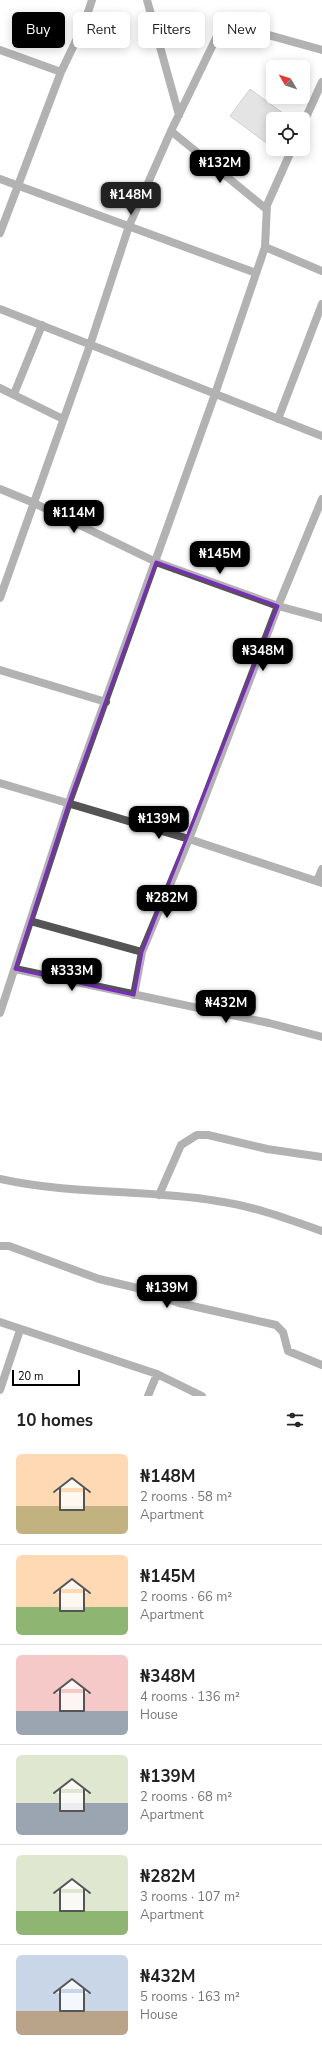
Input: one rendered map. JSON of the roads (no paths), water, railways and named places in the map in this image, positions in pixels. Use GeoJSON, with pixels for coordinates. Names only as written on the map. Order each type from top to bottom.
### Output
{"type":"FeatureCollection","features":[{"type":"Feature","properties":{"kind":"street"},"geometry":{"type":"LineString","coordinates":[[0,233],[60,72],[84,24],[92,0]]}},
{"type":"Feature","properties":{"kind":"street"},"geometry":{"type":"LineString","coordinates":[[147,0],[179,115]]}},
{"type":"Feature","properties":{"kind":"street"},"geometry":{"type":"LineString","coordinates":[[0,598],[90,345],[129,226],[171,131],[219,32],[224,25],[229,24],[322,50]]}},
{"type":"Feature","properties":{"kind":"street"},"geometry":{"type":"LineString","coordinates":[[0,50],[60,72]]}},
{"type":"Feature","properties":{"kind":"street"},"geometry":{"type":"LineString","coordinates":[[308,112],[322,82]]}},
{"type":"Feature","properties":{"kind":"street"},"geometry":{"type":"LineString","coordinates":[[171,131],[265,208],[267,204]]}},
{"type":"Feature","properties":{"kind":"street"},"geometry":{"type":"LineString","coordinates":[[0,1013],[69,802],[156,562],[265,247],[267,204],[289,156]]}},
{"type":"Feature","properties":{"kind":"street"},"geometry":{"type":"LineString","coordinates":[[0,179],[256,273]]}},
{"type":"Feature","properties":{"kind":"street"},"geometry":{"type":"LineString","coordinates":[[265,247],[322,271]]}},
{"type":"Feature","properties":{"kind":"street"},"geometry":{"type":"LineString","coordinates":[[278,419],[322,304]]}},
{"type":"Feature","properties":{"kind":"street"},"geometry":{"type":"LineString","coordinates":[[0,309],[322,436]]}},
{"type":"Feature","properties":{"kind":"street"},"geometry":{"type":"LineString","coordinates":[[14,394],[42,325]]}},
{"type":"Feature","properties":{"kind":"street"},"geometry":{"type":"LineString","coordinates":[[0,388],[63,419]]}},
{"type":"Feature","properties":{"kind":"street"},"geometry":{"type":"LineString","coordinates":[[0,490],[34,503],[156,562],[278,606],[322,618]]}},
{"type":"Feature","properties":{"kind":"street"},"geometry":{"type":"LineString","coordinates":[[134,995],[142,952],[189,839],[278,606],[322,499]]}},
{"type":"Feature","properties":{"kind":"street"},"geometry":{"type":"LineString","coordinates":[[0,670],[106,702]]}},
{"type":"Feature","properties":{"kind":"street"},"geometry":{"type":"LineString","coordinates":[[0,783],[69,802],[189,839],[320,882],[322,869]]}},
{"type":"Feature","properties":{"kind":"street"},"geometry":{"type":"LineString","coordinates":[[30,921],[142,952]]}},
{"type":"Feature","properties":{"kind":"street"},"geometry":{"type":"LineString","coordinates":[[15,969],[269,1023],[322,1037]]}},
{"type":"Feature","properties":{"kind":"street"},"geometry":{"type":"LineString","coordinates":[[159,1196],[180,1145],[197,1135],[208,1135],[268,1149],[322,1158]]}},
{"type":"Feature","properties":{"kind":"street"},"geometry":{"type":"LineString","coordinates":[[0,1179],[33,1185],[216,1200],[240,1205],[322,1230]]}},
{"type":"Feature","properties":{"kind":"street"},"geometry":{"type":"LineString","coordinates":[[0,1246],[9,1246],[99,1279],[137,1288],[179,1302],[276,1325],[283,1332],[288,1351],[322,1365]]}},
{"type":"Feature","properties":{"kind":"street"},"geometry":{"type":"LineString","coordinates":[[0,1322],[20,1330],[157,1374],[202,1396]]}},
{"type":"Feature","properties":{"kind":"street"},"geometry":{"type":"LineString","coordinates":[[0,1390],[20,1330]]}},
{"type":"Feature","properties":{"kind":"street"},"geometry":{"type":"LineString","coordinates":[[148,1396],[157,1374]]}}]}
